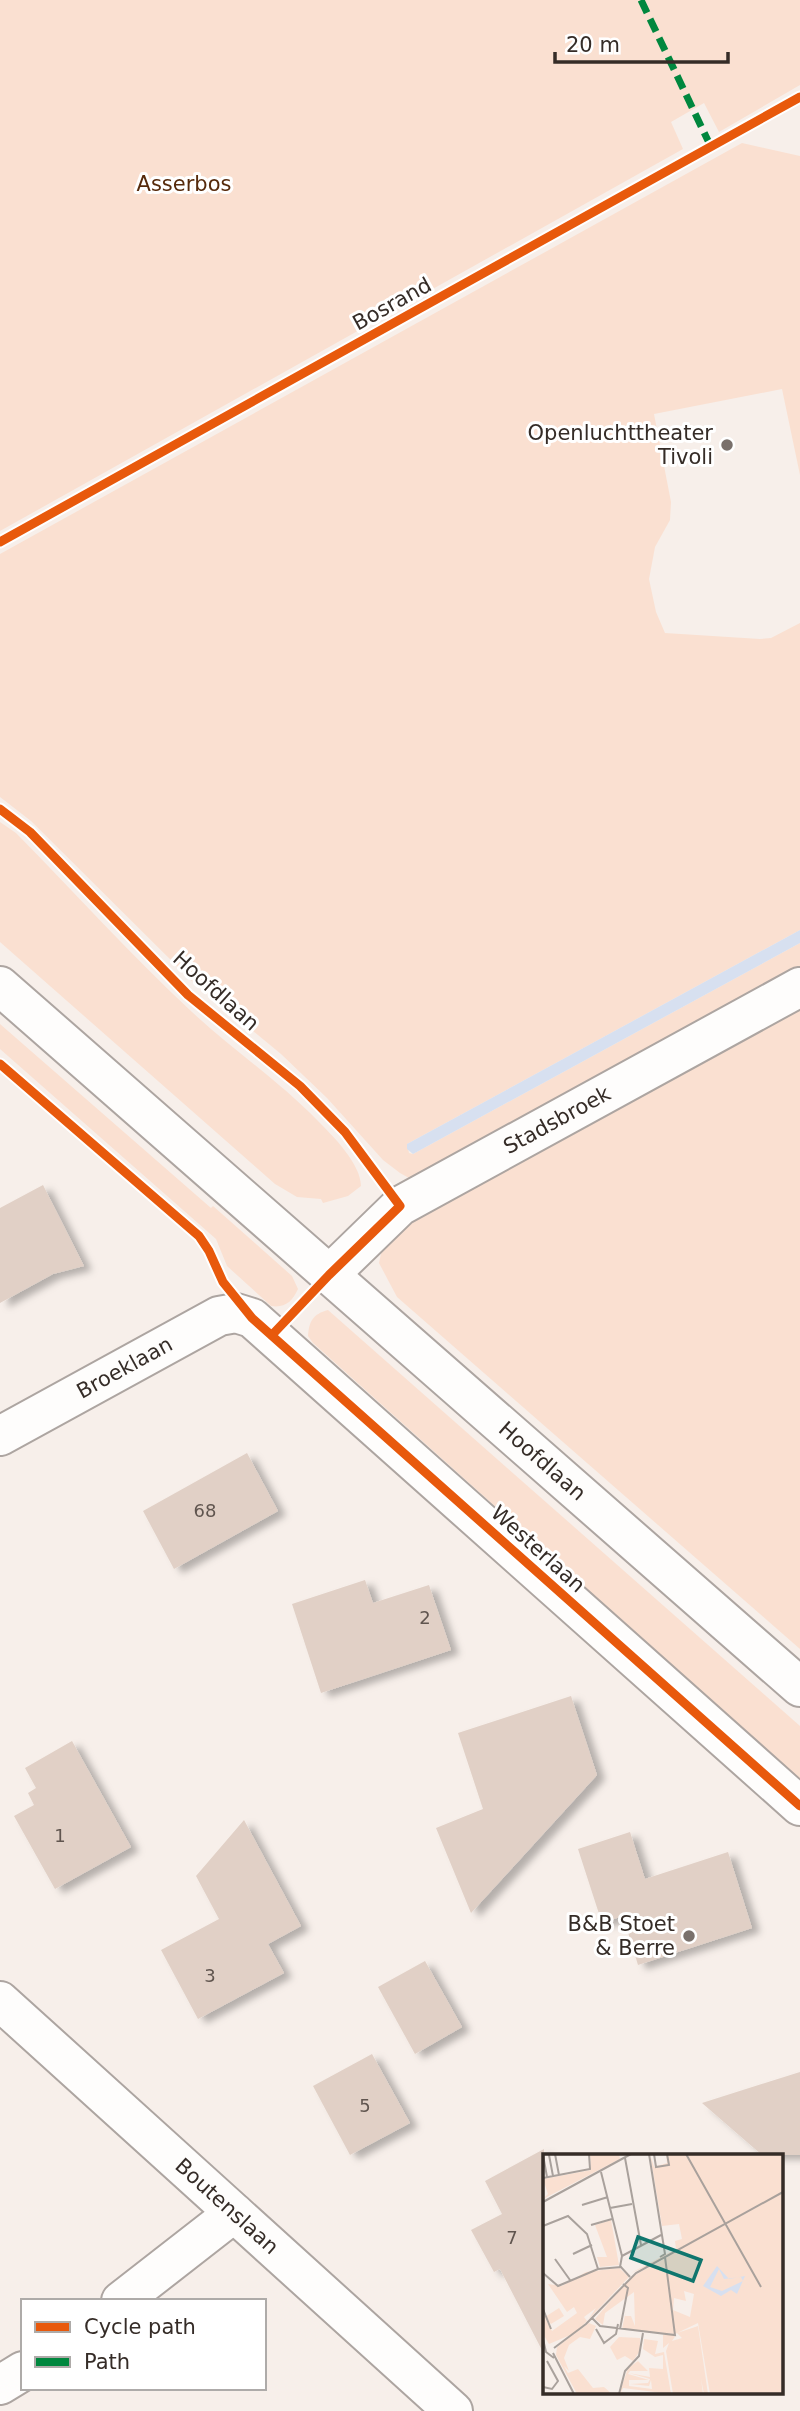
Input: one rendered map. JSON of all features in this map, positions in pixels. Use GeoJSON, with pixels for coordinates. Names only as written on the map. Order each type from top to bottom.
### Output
{"type":"FeatureCollection","features":[{"type":"Feature","properties":{"kind":"street","name":"Hoofdlaan"},"geometry":{"type":"LineString","coordinates":[[0,986],[800,1687]]}},
{"type":"Feature","properties":{"kind":"street","name":"Stadsbroek"},"geometry":{"type":"LineString","coordinates":[[328,1275],[400,1206],[800,987]]}},
{"type":"Feature","properties":{"kind":"street","name":"Broeklaan"},"geometry":{"type":"LineString","coordinates":[[0,1436],[219,1316],[236,1313],[252,1318]]}},
{"type":"Feature","properties":{"kind":"street","name":"Westerlaan"},"geometry":{"type":"LineString","coordinates":[[252,1318],[800,1807]]}},
{"type":"Feature","properties":{"kind":"street","name":"Boutenslaan"},"geometry":{"type":"LineString","coordinates":[[0,2001],[453,2411]]}},
{"type":"Feature","properties":{"kind":"street"},"geometry":{"type":"LineString","coordinates":[[124,2299],[234,2213]]}},
{"type":"Feature","properties":{"kind":"street"},"geometry":{"type":"LineString","coordinates":[[0,2385],[21,2372]]}},
{"type":"Feature","properties":{"kind":"green space","name":"Asserbos"},"geometry":{"type":"Polygon","coordinates":[[[0,0],[800,0],[800,85],[719,132],[704,103],[671,122],[683,149],[0,531],[0,0]]]}},
{"type":"Feature","properties":{"kind":"green space"},"geometry":{"type":"Polygon","coordinates":[[[742,143],[800,156],[800,475],[782,389],[654,414],[671,502],[670,520],[655,547],[649,579],[656,612],[665,633],[760,639],[771,638],[800,623],[800,930],[407,1144],[409,1153],[413,1154],[800,943],[800,971],[417,1178],[409,1178],[383,1160],[327,1098],[281,1054],[192,981],[31,821],[0,797],[0,554],[742,143]]]}},
{"type":"Feature","properties":{"kind":"green space"},"geometry":{"type":"Polygon","coordinates":[[[0,822],[16,833],[192,1012],[288,1092],[324,1127],[351,1160],[361,1186],[348,1196],[323,1203],[321,1199],[297,1197],[275,1184],[0,942],[0,822]]]}},
{"type":"Feature","properties":{"kind":"green space"},"geometry":{"type":"Polygon","coordinates":[[[800,1007],[800,1649],[397,1297],[379,1263],[382,1249],[391,1232],[800,1007]]]}},
{"type":"Feature","properties":{"kind":"green space"},"geometry":{"type":"Polygon","coordinates":[[[0,1024],[292,1276],[298,1289],[291,1301],[280,1306],[271,1306],[227,1266],[216,1239],[0,1049],[0,1024]]]}},
{"type":"Feature","properties":{"kind":"green space"},"geometry":{"type":"Polygon","coordinates":[[[328,1310],[800,1726],[800,1780],[313,1343],[308,1336],[309,1326],[315,1316],[328,1310]]]}},
{"type":"Feature","properties":{"kind":"water"},"geometry":{"type":"Polygon","coordinates":[[[800,930],[800,943],[413,1154],[407,1149],[407,1144],[800,930]]]}},
{"type":"Feature","properties":{"kind":"building"},"geometry":{"type":"Polygon","coordinates":[[[43,1185],[84,1266],[53,1274],[0,1303],[0,1208],[43,1185]]]}},
{"type":"Feature","properties":{"kind":"building"},"geometry":{"type":"Polygon","coordinates":[[[247,1453],[278,1511],[174,1569],[143,1511],[247,1453]]]}},
{"type":"Feature","properties":{"kind":"building"},"geometry":{"type":"Polygon","coordinates":[[[365,1580],[373,1603],[429,1585],[451,1650],[321,1693],[292,1604],[365,1580]]]}},
{"type":"Feature","properties":{"kind":"building"},"geometry":{"type":"Polygon","coordinates":[[[571,1696],[597,1775],[471,1913],[436,1828],[483,1809],[458,1733],[571,1696]]]}},
{"type":"Feature","properties":{"kind":"building"},"geometry":{"type":"Polygon","coordinates":[[[72,1741],[131,1847],[55,1889],[14,1816],[34,1805],[28,1793],[36,1788],[25,1768],[72,1741]]]}},
{"type":"Feature","properties":{"kind":"building"},"geometry":{"type":"Polygon","coordinates":[[[244,1820],[301,1926],[268,1944],[284,1973],[198,2019],[161,1950],[219,1919],[196,1876],[244,1820]]]}},
{"type":"Feature","properties":{"kind":"building"},"geometry":{"type":"Polygon","coordinates":[[[630,1832],[645,1879],[728,1852],[752,1928],[638,1965],[623,1916],[602,1923],[578,1849],[630,1832]]]}},
{"type":"Feature","properties":{"kind":"building"},"geometry":{"type":"Polygon","coordinates":[[[425,1961],[462,2027],[415,2054],[378,1987],[425,1961]]]}},
{"type":"Feature","properties":{"kind":"building"},"geometry":{"type":"Polygon","coordinates":[[[372,2054],[410,2123],[350,2155],[313,2086],[372,2054]]]}},
{"type":"Feature","properties":{"kind":"building"},"geometry":{"type":"Polygon","coordinates":[[[800,2072],[800,2155],[761,2154],[702,2103],[800,2072]]]}},
{"type":"Feature","properties":{"kind":"building"},"geometry":{"type":"Polygon","coordinates":[[[544,2149],[543,2352],[500,2269],[494,2272],[471,2230],[502,2214],[485,2181],[544,2149]]]}},
{"type":"Feature","properties":{"kind":"marked path"},"geometry":{"type":"LineString","coordinates":[[641,0],[711,147]]}},
{"type":"Feature","properties":{"kind":"cycle path","name":"Bosrand"},"geometry":{"type":"LineString","coordinates":[[0,542],[800,97]]}},
{"type":"Feature","properties":{"kind":"cycle path"},"geometry":{"type":"LineString","coordinates":[[0,809],[30,832],[188,995],[300,1086],[345,1132],[400,1206],[272,1335]]}},
{"type":"Feature","properties":{"kind":"cycle path"},"geometry":{"type":"LineString","coordinates":[[0,1064],[199,1236],[223,1282],[252,1318],[800,1806]]}},
{"type":"Feature","properties":{"kind":"place","name":"Openluchttheater Tivoli"},"geometry":{"type":"Point","coordinates":[727,445]}},
{"type":"Feature","properties":{"kind":"place","name":"B&B Stoet & Berre"},"geometry":{"type":"Point","coordinates":[689,1936]}}]}
